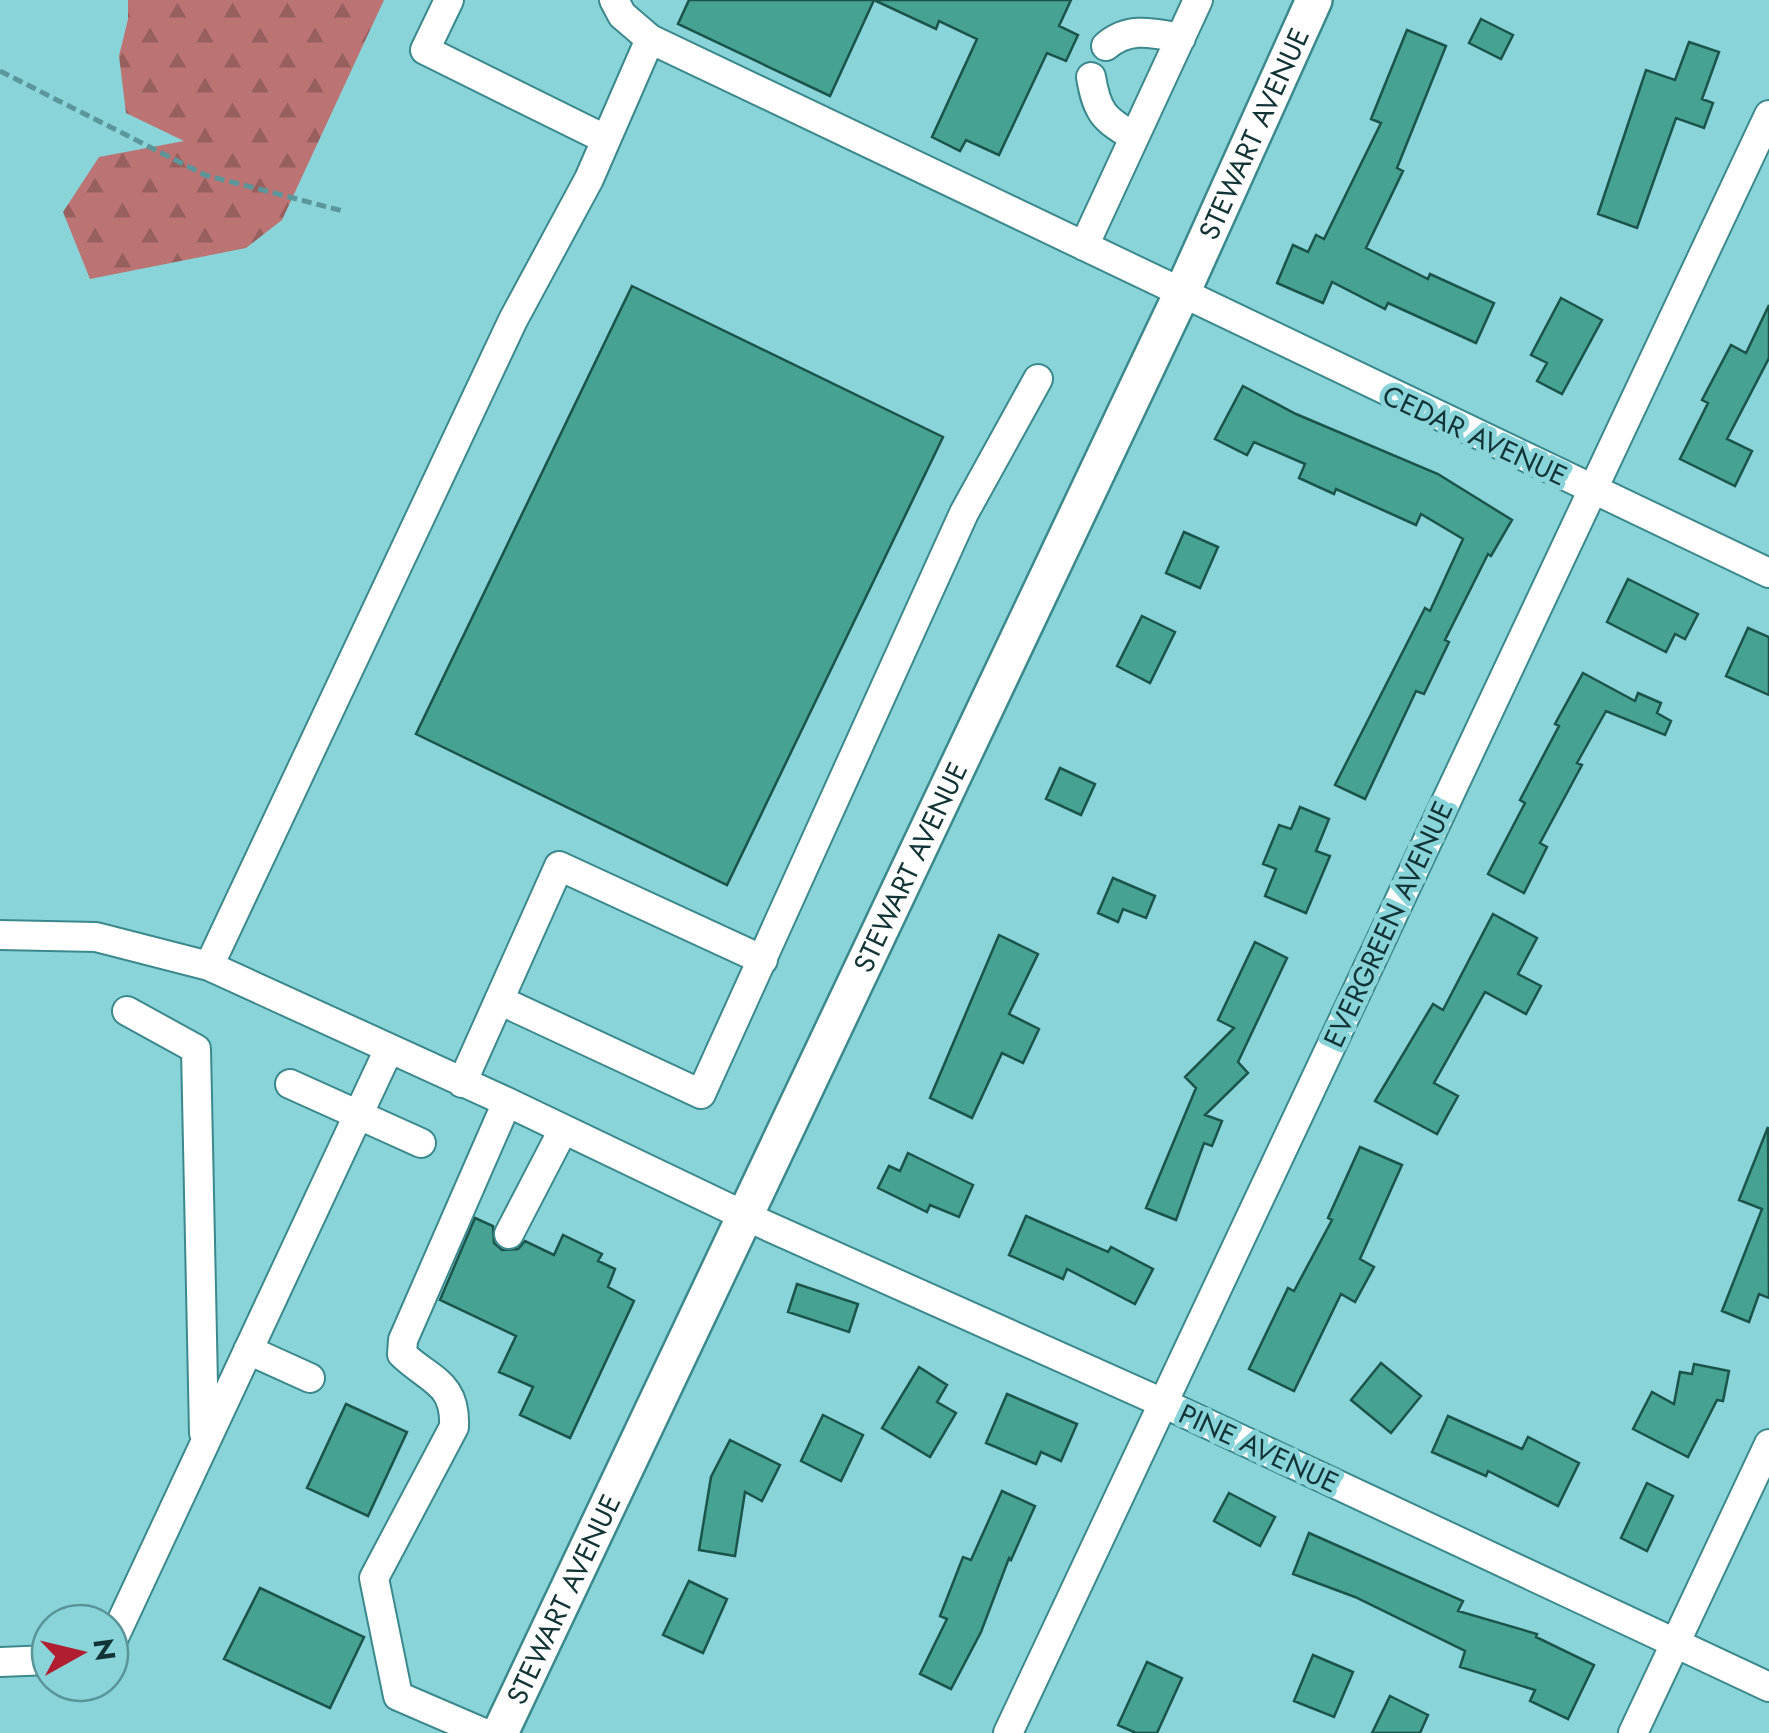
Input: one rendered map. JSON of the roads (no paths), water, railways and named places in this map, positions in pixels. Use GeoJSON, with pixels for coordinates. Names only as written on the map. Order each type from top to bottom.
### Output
{"type":"FeatureCollection","features":[{"type":"Feature","properties":{"kind":"main road","name":"STEWART AVENUE"},"geometry":{"type":"LineString","coordinates":[[500,1733],[1181,295],[1314,0]]}},
{"type":"Feature","properties":{"kind":"street"},"geometry":{"type":"LineString","coordinates":[[449,0],[426,50],[605,139]]}},
{"type":"Feature","properties":{"kind":"street"},"geometry":{"type":"LineString","coordinates":[[208,966],[504,338],[589,179],[650,39],[622,14],[614,0]]}},
{"type":"Feature","properties":{"kind":"street"},"geometry":{"type":"LineString","coordinates":[[1084,246],[1198,0]]}},
{"type":"Feature","properties":{"kind":"street"},"geometry":{"type":"LineString","coordinates":[[1106,46],[1115,38],[1139,32],[1181,38]]}},
{"type":"Feature","properties":{"kind":"street","name":"CEDAR AVENUE"},"geometry":{"type":"LineString","coordinates":[[650,39],[1769,573]]}},
{"type":"Feature","properties":{"kind":"street"},"geometry":{"type":"LineString","coordinates":[[1091,77],[1099,110],[1108,122],[1134,138]]}},
{"type":"Feature","properties":{"kind":"street","name":"EVERGREEN AVENUE"},"geometry":{"type":"LineString","coordinates":[[1008,1733],[1769,115]]}},
{"type":"Feature","properties":{"kind":"street"},"geometry":{"type":"LineString","coordinates":[[499,1000],[701,1094],[964,512],[1038,379]]}},
{"type":"Feature","properties":{"kind":"street"},"geometry":{"type":"LineString","coordinates":[[462,1083],[559,866],[763,960]]}},
{"type":"Feature","properties":{"kind":"street","name":"PINE AVENUE"},"geometry":{"type":"LineString","coordinates":[[0,934],[96,936],[208,966],[746,1216],[1163,1403],[1769,1687]]}},
{"type":"Feature","properties":{"kind":"street"},"geometry":{"type":"LineString","coordinates":[[127,1011],[196,1049],[204,1444]]}},
{"type":"Feature","properties":{"kind":"street"},"geometry":{"type":"LineString","coordinates":[[130,1603],[389,1048]]}},
{"type":"Feature","properties":{"kind":"street"},"geometry":{"type":"LineString","coordinates":[[290,1084],[421,1143]]}},
{"type":"Feature","properties":{"kind":"street"},"geometry":{"type":"LineString","coordinates":[[484,1733],[398,1696],[374,1578],[454,1427],[455,1406],[447,1388],[402,1354],[403,1340],[506,1102]]}},
{"type":"Feature","properties":{"kind":"street"},"geometry":{"type":"LineString","coordinates":[[509,1234],[563,1130]]}},
{"type":"Feature","properties":{"kind":"street"},"geometry":{"type":"LineString","coordinates":[[248,1350],[310,1378]]}},
{"type":"Feature","properties":{"kind":"street"},"geometry":{"type":"LineString","coordinates":[[1633,1733],[1769,1444]]}},
{"type":"Feature","properties":{"kind":"street"},"geometry":{"type":"LineString","coordinates":[[0,1662],[30,1661]]}}]}
